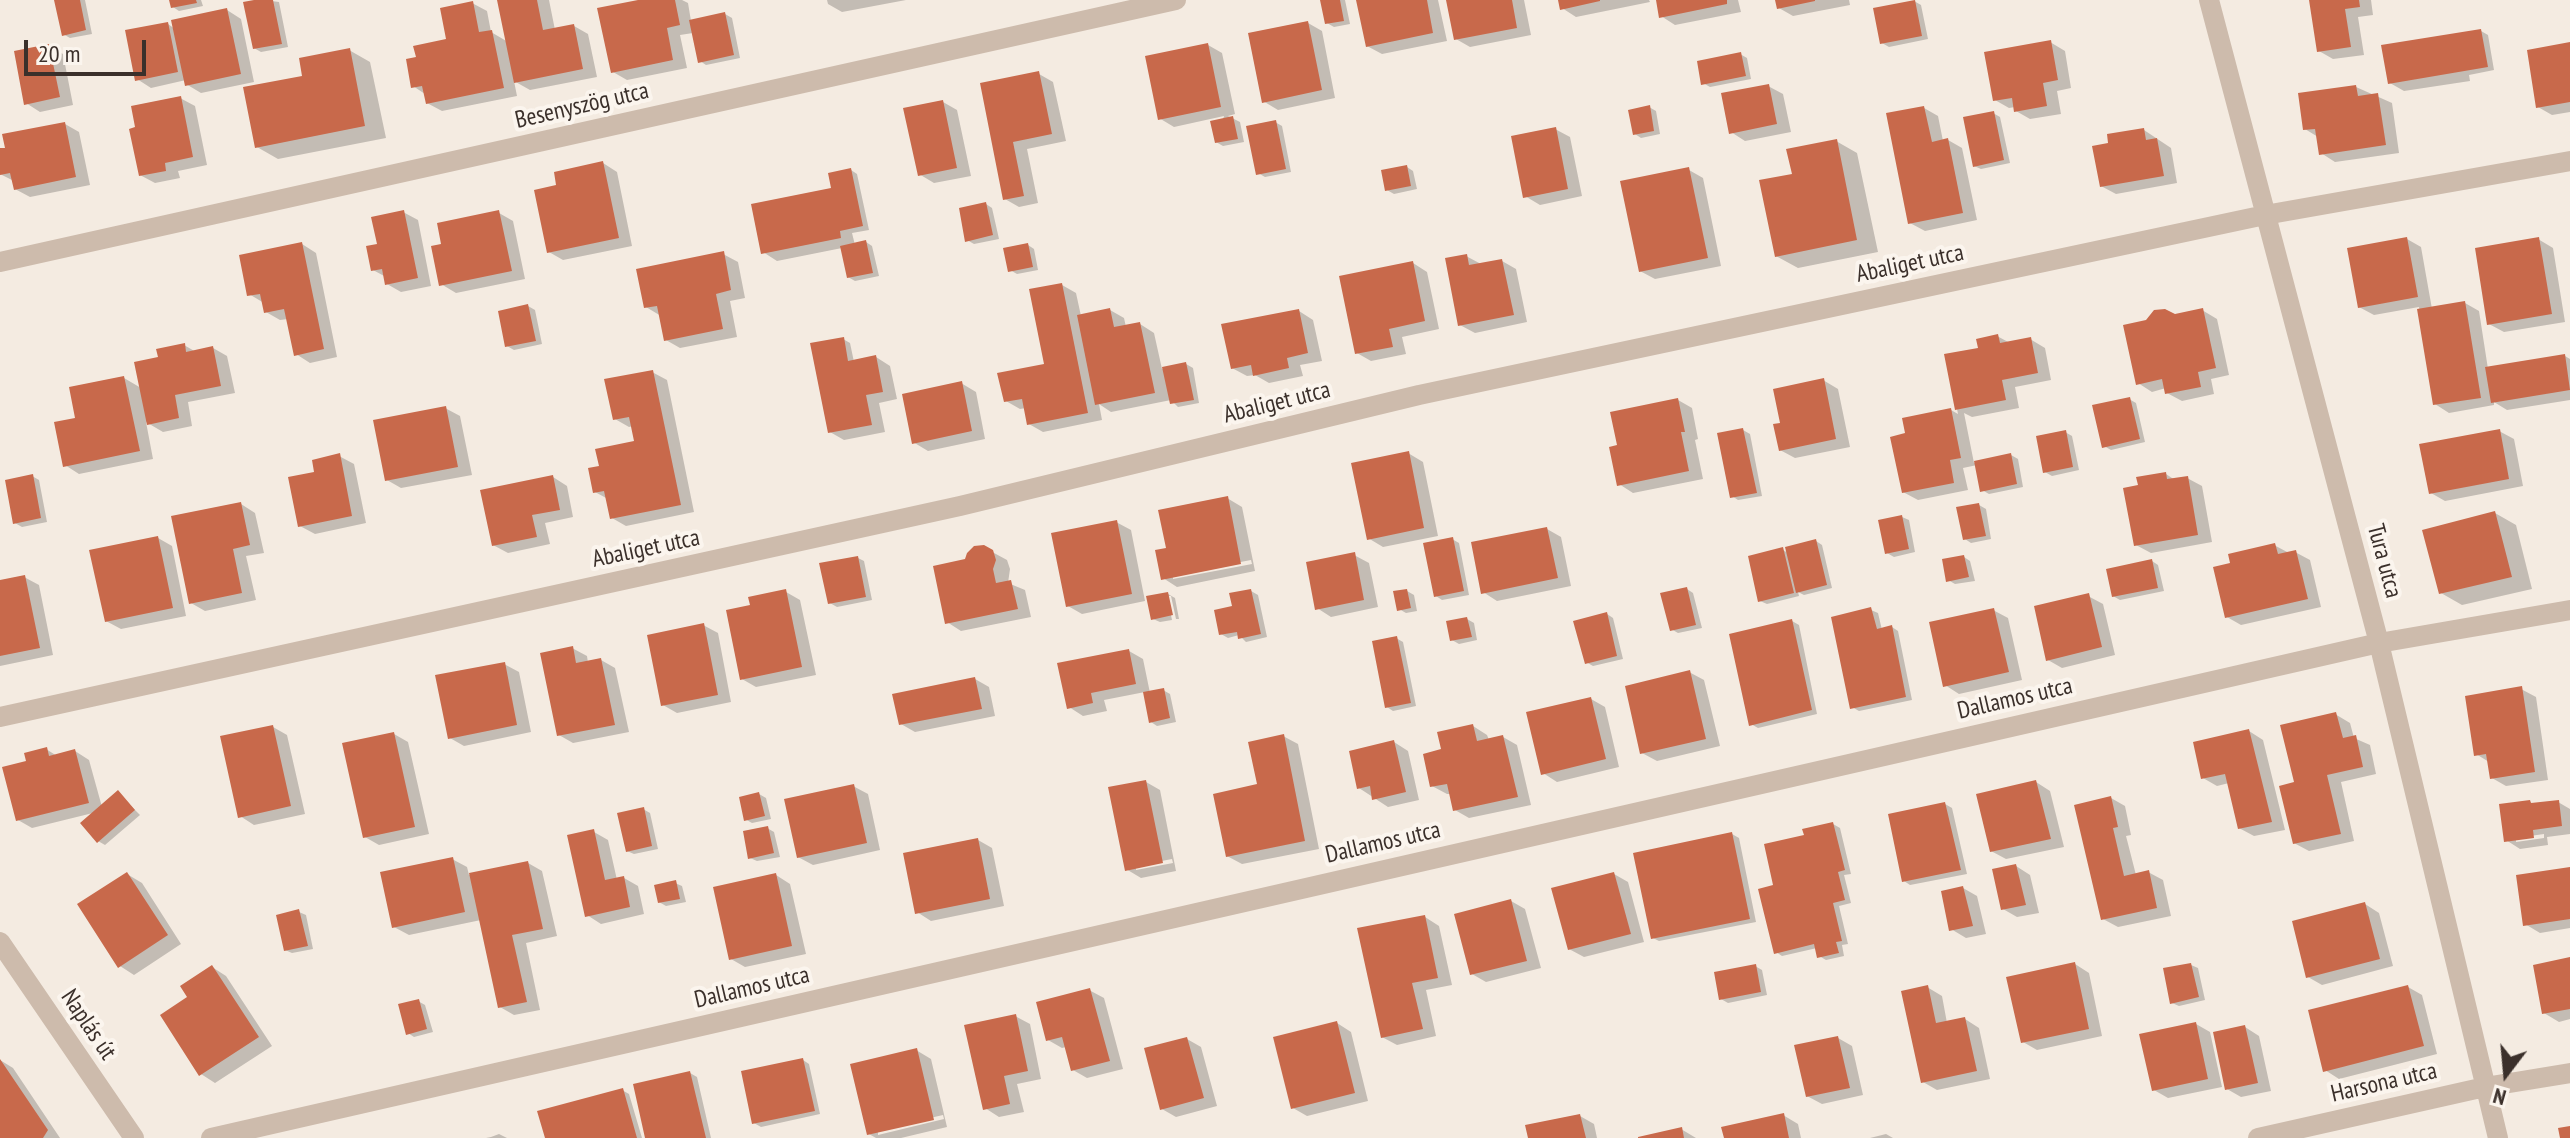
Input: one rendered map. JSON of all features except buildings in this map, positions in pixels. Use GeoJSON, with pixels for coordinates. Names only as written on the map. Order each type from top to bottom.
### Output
{"type":"FeatureCollection","features":[{"type":"Feature","properties":{"kind":"street","name":"Besenyszög utca"},"geometry":{"type":"LineString","coordinates":[[0,262],[1176,0]]}},
{"type":"Feature","properties":{"kind":"street","name":"Tura utca"},"geometry":{"type":"LineString","coordinates":[[2209,0],[2379,643],[2498,1138]]}},
{"type":"Feature","properties":{"kind":"street","name":"Abaliget utca"},"geometry":{"type":"LineString","coordinates":[[0,717],[960,506],[1419,395],[2265,215],[2570,161]]}},
{"type":"Feature","properties":{"kind":"street","name":"Dallamos utca"},"geometry":{"type":"LineString","coordinates":[[211,1138],[2379,643],[2570,610]]}},
{"type":"Feature","properties":{"kind":"street","name":"Naplás út"},"geometry":{"type":"LineString","coordinates":[[0,942],[134,1138]]}},
{"type":"Feature","properties":{"kind":"street","name":"Harsona utca"},"geometry":{"type":"LineString","coordinates":[[2258,1138],[2485,1087],[2570,1073]]}}]}
